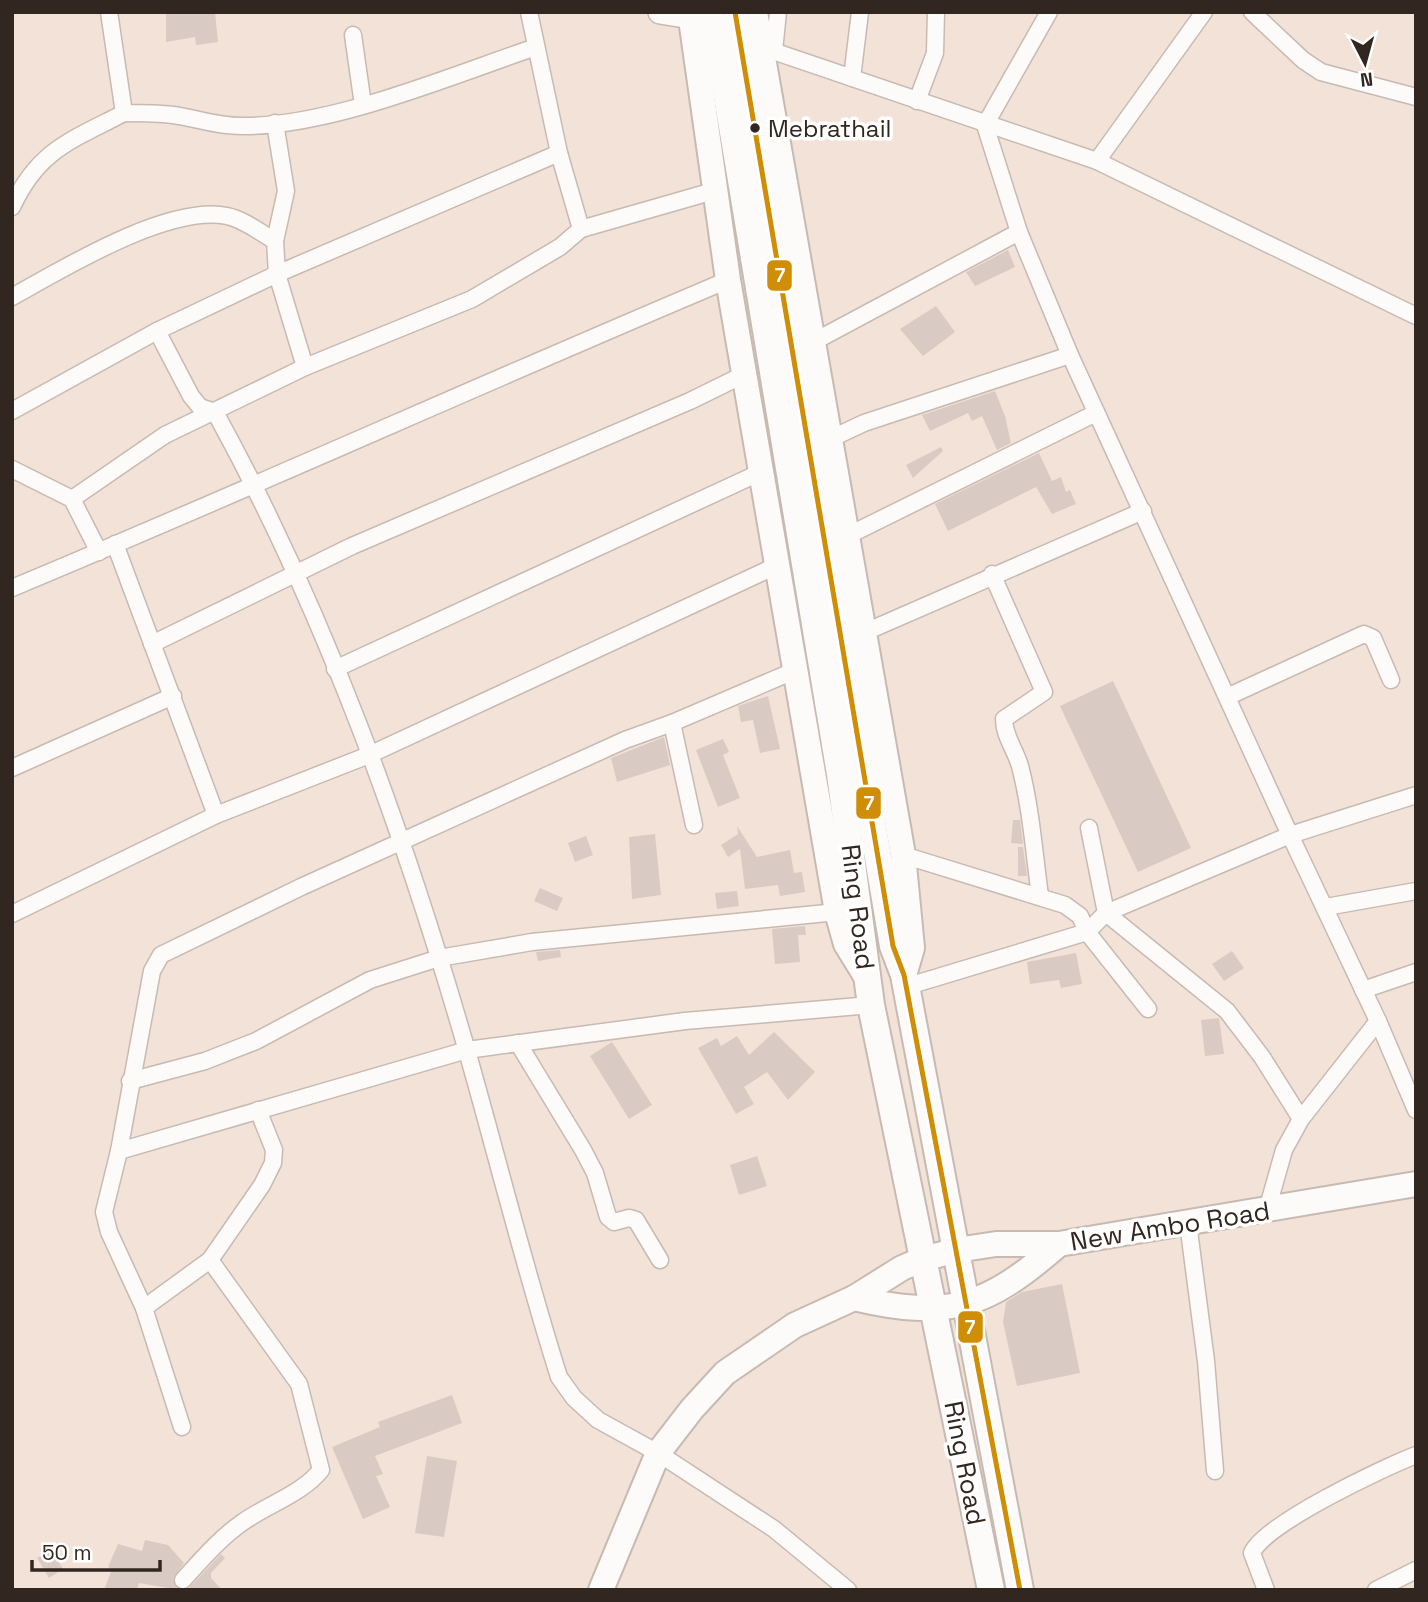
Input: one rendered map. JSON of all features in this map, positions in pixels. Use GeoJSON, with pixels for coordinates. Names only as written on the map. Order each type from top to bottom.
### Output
{"type":"FeatureCollection","features":[{"type":"Feature","properties":{"kind":"highway","name":"Ring Road"},"geometry":{"type":"LineString","coordinates":[[735,12],[893,946],[905,981],[1021,1587]]}},
{"type":"Feature","properties":{"kind":"highway","name":"Ring Road"},"geometry":{"type":"LineString","coordinates":[[698,14],[840,774],[871,1005],[991,1590]]}},
{"type":"Feature","properties":{"kind":"main road"},"geometry":{"type":"LineString","coordinates":[[660,12],[698,14],[728,280],[837,912],[846,944],[867,978]]}},
{"type":"Feature","properties":{"kind":"main road"},"geometry":{"type":"LineString","coordinates":[[755,12],[768,49],[845,537],[903,855],[912,948],[905,981]]}},
{"type":"Feature","properties":{"kind":"main road","name":"New Ambo Road"},"geometry":{"type":"LineString","coordinates":[[601,1590],[659,1453],[708,1391],[751,1353],[795,1325],[854,1298],[881,1279],[923,1259],[957,1250],[996,1244],[1059,1244],[1416,1184]]}},
{"type":"Feature","properties":{"kind":"main road"},"geometry":{"type":"LineString","coordinates":[[854,1298],[909,1309],[935,1310],[965,1304],[1009,1283],[1059,1244]]}},
{"type":"Feature","properties":{"kind":"street"},"geometry":{"type":"LineString","coordinates":[[109,12],[124,113]]}},
{"type":"Feature","properties":{"kind":"street"},"geometry":{"type":"LineString","coordinates":[[529,12],[559,153],[581,229]]}},
{"type":"Feature","properties":{"kind":"street"},"geometry":{"type":"LineString","coordinates":[[778,12],[768,49],[1097,161],[1416,316]]}},
{"type":"Feature","properties":{"kind":"street"},"geometry":{"type":"LineString","coordinates":[[852,78],[860,12]]}},
{"type":"Feature","properties":{"kind":"street"},"geometry":{"type":"LineString","coordinates":[[917,101],[935,53],[936,12]]}},
{"type":"Feature","properties":{"kind":"street"},"geometry":{"type":"LineString","coordinates":[[1049,12],[985,125],[1019,232],[1096,413],[1290,835],[1326,907],[1416,1110]]}},
{"type":"Feature","properties":{"kind":"street"},"geometry":{"type":"LineString","coordinates":[[1097,161],[1204,12]]}},
{"type":"Feature","properties":{"kind":"street"},"geometry":{"type":"LineString","coordinates":[[1252,12],[1303,61],[1321,72],[1416,97]]}},
{"type":"Feature","properties":{"kind":"street"},"geometry":{"type":"LineString","coordinates":[[353,35],[363,105]]}},
{"type":"Feature","properties":{"kind":"street"},"geometry":{"type":"LineString","coordinates":[[12,207],[30,172],[48,155],[124,113],[174,115],[208,125],[243,127],[275,123],[363,105],[536,47]]}},
{"type":"Feature","properties":{"kind":"street"},"geometry":{"type":"LineString","coordinates":[[275,123],[286,191],[275,241],[277,274],[305,367]]}},
{"type":"Feature","properties":{"kind":"street"},"geometry":{"type":"LineString","coordinates":[[12,411],[157,331],[277,274],[559,153]]}},
{"type":"Feature","properties":{"kind":"street"},"geometry":{"type":"LineString","coordinates":[[72,499],[165,435],[305,367],[472,299],[560,247],[581,229],[717,190]]}},
{"type":"Feature","properties":{"kind":"street"},"geometry":{"type":"LineString","coordinates":[[12,297],[135,234],[175,220],[214,214],[230,216],[275,241]]}},
{"type":"Feature","properties":{"kind":"street"},"geometry":{"type":"LineString","coordinates":[[815,341],[1019,232]]}},
{"type":"Feature","properties":{"kind":"street"},"geometry":{"type":"LineString","coordinates":[[12,588],[256,487],[533,362],[728,280]]}},
{"type":"Feature","properties":{"kind":"street"},"geometry":{"type":"LineString","coordinates":[[157,331],[191,396],[200,407],[215,412],[256,487],[369,755],[439,958],[467,1050],[533,1296],[559,1377],[574,1398],[598,1420],[659,1453],[774,1529],[848,1590]]}},
{"type":"Feature","properties":{"kind":"street"},"geometry":{"type":"LineString","coordinates":[[830,439],[864,423],[1070,355]]}},
{"type":"Feature","properties":{"kind":"street"},"geometry":{"type":"LineString","coordinates":[[152,643],[293,573],[690,401],[745,374]]}},
{"type":"Feature","properties":{"kind":"street"},"geometry":{"type":"LineString","coordinates":[[845,537],[1096,413]]}},
{"type":"Feature","properties":{"kind":"street"},"geometry":{"type":"LineString","coordinates":[[12,469],[72,499],[99,552]]}},
{"type":"Feature","properties":{"kind":"street"},"geometry":{"type":"LineString","coordinates":[[335,669],[761,472]]}},
{"type":"Feature","properties":{"kind":"street"},"geometry":{"type":"LineString","coordinates":[[863,633],[992,574],[1143,511]]}},
{"type":"Feature","properties":{"kind":"street"},"geometry":{"type":"LineString","coordinates":[[115,544],[216,816]]}},
{"type":"Feature","properties":{"kind":"street"},"geometry":{"type":"LineString","coordinates":[[12,914],[216,816],[369,755],[778,565]]}},
{"type":"Feature","properties":{"kind":"street"},"geometry":{"type":"LineString","coordinates":[[992,574],[1044,692],[1004,719],[1004,729],[1019,762],[1028,806],[1040,896]]}},
{"type":"Feature","properties":{"kind":"street"},"geometry":{"type":"LineString","coordinates":[[1227,697],[1364,634],[1373,638],[1391,680]]}},
{"type":"Feature","properties":{"kind":"street"},"geometry":{"type":"LineString","coordinates":[[182,1427],[144,1308],[109,1232],[104,1213],[119,1151],[152,971],[161,955],[625,740],[796,670]]}},
{"type":"Feature","properties":{"kind":"street"},"geometry":{"type":"LineString","coordinates":[[12,768],[173,696]]}},
{"type":"Feature","properties":{"kind":"street"},"geometry":{"type":"LineString","coordinates":[[672,723],[694,825]]}},
{"type":"Feature","properties":{"kind":"street"},"geometry":{"type":"LineString","coordinates":[[905,981],[1087,932],[1106,913],[1290,835],[1416,795]]}},
{"type":"Feature","properties":{"kind":"street"},"geometry":{"type":"LineString","coordinates":[[1088,828],[1106,913],[1227,1011],[1262,1057],[1301,1119]]}},
{"type":"Feature","properties":{"kind":"street"},"geometry":{"type":"LineString","coordinates":[[903,855],[1065,905],[1080,916],[1087,932],[1148,1010]]}},
{"type":"Feature","properties":{"kind":"street"},"geometry":{"type":"LineString","coordinates":[[1326,907],[1416,891]]}},
{"type":"Feature","properties":{"kind":"street"},"geometry":{"type":"LineString","coordinates":[[130,1081],[205,1061],[256,1041],[370,981],[439,958],[532,942],[837,912]]}},
{"type":"Feature","properties":{"kind":"street"},"geometry":{"type":"LineString","coordinates":[[1363,990],[1416,972]]}},
{"type":"Feature","properties":{"kind":"street"},"geometry":{"type":"LineString","coordinates":[[119,1151],[467,1050],[685,1021],[871,1005]]}},
{"type":"Feature","properties":{"kind":"street"},"geometry":{"type":"LineString","coordinates":[[1267,1210],[1284,1150],[1301,1119],[1378,1021]]}},
{"type":"Feature","properties":{"kind":"street"},"geometry":{"type":"LineString","coordinates":[[518,1043],[595,1172],[608,1217],[614,1222],[629,1218],[636,1220],[660,1260]]}},
{"type":"Feature","properties":{"kind":"street"},"geometry":{"type":"LineString","coordinates":[[144,1308],[210,1260],[262,1185],[273,1163],[274,1150],[258,1110]]}},
{"type":"Feature","properties":{"kind":"street"},"geometry":{"type":"LineString","coordinates":[[1188,1223],[1206,1362],[1215,1471]]}},
{"type":"Feature","properties":{"kind":"street"},"geometry":{"type":"LineString","coordinates":[[183,1580],[226,1535],[315,1478],[321,1470],[299,1384],[210,1260]]}},
{"type":"Feature","properties":{"kind":"street"},"geometry":{"type":"LineString","coordinates":[[1266,1590],[1252,1553],[1263,1538],[1340,1491],[1416,1455]]}},
{"type":"Feature","properties":{"kind":"street"},"geometry":{"type":"LineString","coordinates":[[1376,1590],[1416,1570]]}},
{"type":"Feature","properties":{"kind":"building"},"geometry":{"type":"Polygon","coordinates":[[[166,12],[215,12],[218,42],[196,45],[195,37],[166,42],[166,12]]]}},
{"type":"Feature","properties":{"kind":"building"},"geometry":{"type":"Polygon","coordinates":[[[1008,250],[1015,267],[975,286],[966,272],[1008,250]]]}},
{"type":"Feature","properties":{"kind":"building"},"geometry":{"type":"Polygon","coordinates":[[[936,306],[955,332],[923,356],[900,329],[936,306]]]}},
{"type":"Feature","properties":{"kind":"building"},"geometry":{"type":"Polygon","coordinates":[[[995,391],[1005,416],[1011,443],[997,450],[982,416],[972,421],[968,413],[930,431],[922,415],[995,391]]]}},
{"type":"Feature","properties":{"kind":"building"},"geometry":{"type":"Polygon","coordinates":[[[941,447],[943,451],[913,478],[906,465],[941,447]]]}},
{"type":"Feature","properties":{"kind":"building"},"geometry":{"type":"Polygon","coordinates":[[[1039,453],[1052,481],[1061,477],[1066,492],[1070,490],[1076,504],[1052,514],[1036,487],[948,531],[935,504],[1039,453]]]}},
{"type":"Feature","properties":{"kind":"building"},"geometry":{"type":"Polygon","coordinates":[[[1113,681],[1191,848],[1138,872],[1060,706],[1113,681]]]}},
{"type":"Feature","properties":{"kind":"building"},"geometry":{"type":"Polygon","coordinates":[[[768,696],[780,749],[760,753],[753,720],[741,722],[738,706],[768,696]]]}},
{"type":"Feature","properties":{"kind":"building"},"geometry":{"type":"Polygon","coordinates":[[[664,737],[670,765],[617,782],[611,758],[664,737]]]}},
{"type":"Feature","properties":{"kind":"building"},"geometry":{"type":"Polygon","coordinates":[[[723,739],[729,752],[723,755],[740,798],[718,807],[696,750],[723,739]]]}},
{"type":"Feature","properties":{"kind":"building"},"geometry":{"type":"Polygon","coordinates":[[[1013,820],[1020,820],[1023,844],[1011,843],[1013,820]]]}},
{"type":"Feature","properties":{"kind":"building"},"geometry":{"type":"Polygon","coordinates":[[[737,826],[757,857],[790,850],[794,873],[802,872],[805,892],[780,896],[778,885],[745,889],[740,849],[728,857],[721,845],[738,834],[737,826]]]}},
{"type":"Feature","properties":{"kind":"building"},"geometry":{"type":"Polygon","coordinates":[[[655,834],[661,895],[632,899],[629,837],[655,834]]]}},
{"type":"Feature","properties":{"kind":"building"},"geometry":{"type":"Polygon","coordinates":[[[586,836],[593,855],[575,862],[568,843],[586,836]]]}},
{"type":"Feature","properties":{"kind":"building"},"geometry":{"type":"Polygon","coordinates":[[[1018,847],[1023,847],[1027,876],[1018,876],[1018,847]]]}},
{"type":"Feature","properties":{"kind":"building"},"geometry":{"type":"Polygon","coordinates":[[[540,888],[563,898],[557,911],[534,901],[540,888]]]}},
{"type":"Feature","properties":{"kind":"building"},"geometry":{"type":"Polygon","coordinates":[[[737,891],[739,906],[717,909],[715,893],[737,891]]]}},
{"type":"Feature","properties":{"kind":"building"},"geometry":{"type":"Polygon","coordinates":[[[805,926],[806,935],[798,935],[800,962],[775,964],[772,929],[805,926]]]}},
{"type":"Feature","properties":{"kind":"building"},"geometry":{"type":"Polygon","coordinates":[[[560,950],[561,957],[538,961],[536,952],[560,950]]]}},
{"type":"Feature","properties":{"kind":"building"},"geometry":{"type":"Polygon","coordinates":[[[1232,951],[1244,968],[1224,981],[1212,964],[1232,951]]]}},
{"type":"Feature","properties":{"kind":"building"},"geometry":{"type":"Polygon","coordinates":[[[1076,953],[1082,984],[1061,988],[1059,980],[1030,984],[1027,962],[1076,953]]]}},
{"type":"Feature","properties":{"kind":"building"},"geometry":{"type":"Polygon","coordinates":[[[1219,1018],[1224,1054],[1205,1056],[1201,1020],[1219,1018]]]}},
{"type":"Feature","properties":{"kind":"building"},"geometry":{"type":"Polygon","coordinates":[[[774,1032],[815,1072],[788,1100],[767,1072],[744,1087],[754,1104],[736,1114],[698,1048],[717,1038],[721,1046],[737,1036],[749,1055],[774,1032]]]}},
{"type":"Feature","properties":{"kind":"building"},"geometry":{"type":"Polygon","coordinates":[[[612,1042],[652,1105],[629,1119],[590,1056],[612,1042]]]}},
{"type":"Feature","properties":{"kind":"building"},"geometry":{"type":"Polygon","coordinates":[[[757,1156],[767,1186],[739,1195],[730,1165],[757,1156]]]}},
{"type":"Feature","properties":{"kind":"building"},"geometry":{"type":"Polygon","coordinates":[[[1062,1284],[1080,1373],[1017,1386],[1003,1322],[1006,1302],[1022,1292],[1062,1284]]]}},
{"type":"Feature","properties":{"kind":"building"},"geometry":{"type":"Polygon","coordinates":[[[452,1395],[462,1423],[375,1456],[383,1474],[376,1476],[390,1507],[363,1519],[332,1447],[380,1427],[378,1422],[452,1395]]]}},
{"type":"Feature","properties":{"kind":"building"},"geometry":{"type":"Polygon","coordinates":[[[427,1456],[457,1461],[444,1537],[415,1533],[427,1456]]]}},
{"type":"Feature","properties":{"kind":"building"},"geometry":{"type":"Polygon","coordinates":[[[145,1540],[168,1545],[184,1563],[173,1578],[180,1590],[139,1583],[137,1590],[104,1590],[112,1569],[108,1567],[118,1544],[142,1551],[145,1540]]]}},
{"type":"Feature","properties":{"kind":"building"},"geometry":{"type":"Polygon","coordinates":[[[51,1550],[63,1569],[49,1578],[37,1558],[51,1550]]]}},
{"type":"Feature","properties":{"kind":"building"},"geometry":{"type":"Polygon","coordinates":[[[221,1554],[225,1558],[211,1573],[211,1578],[222,1590],[187,1590],[221,1554]]]}},
{"type":"Feature","properties":{"kind":"transit line","name":"7"},"geometry":{"type":"LineString","coordinates":[[735,12],[893,946],[904,975],[1020,1590]]}},
{"type":"Feature","properties":{"kind":"place","name":"Mebrathail"},"geometry":{"type":"Point","coordinates":[755,128]}}]}
